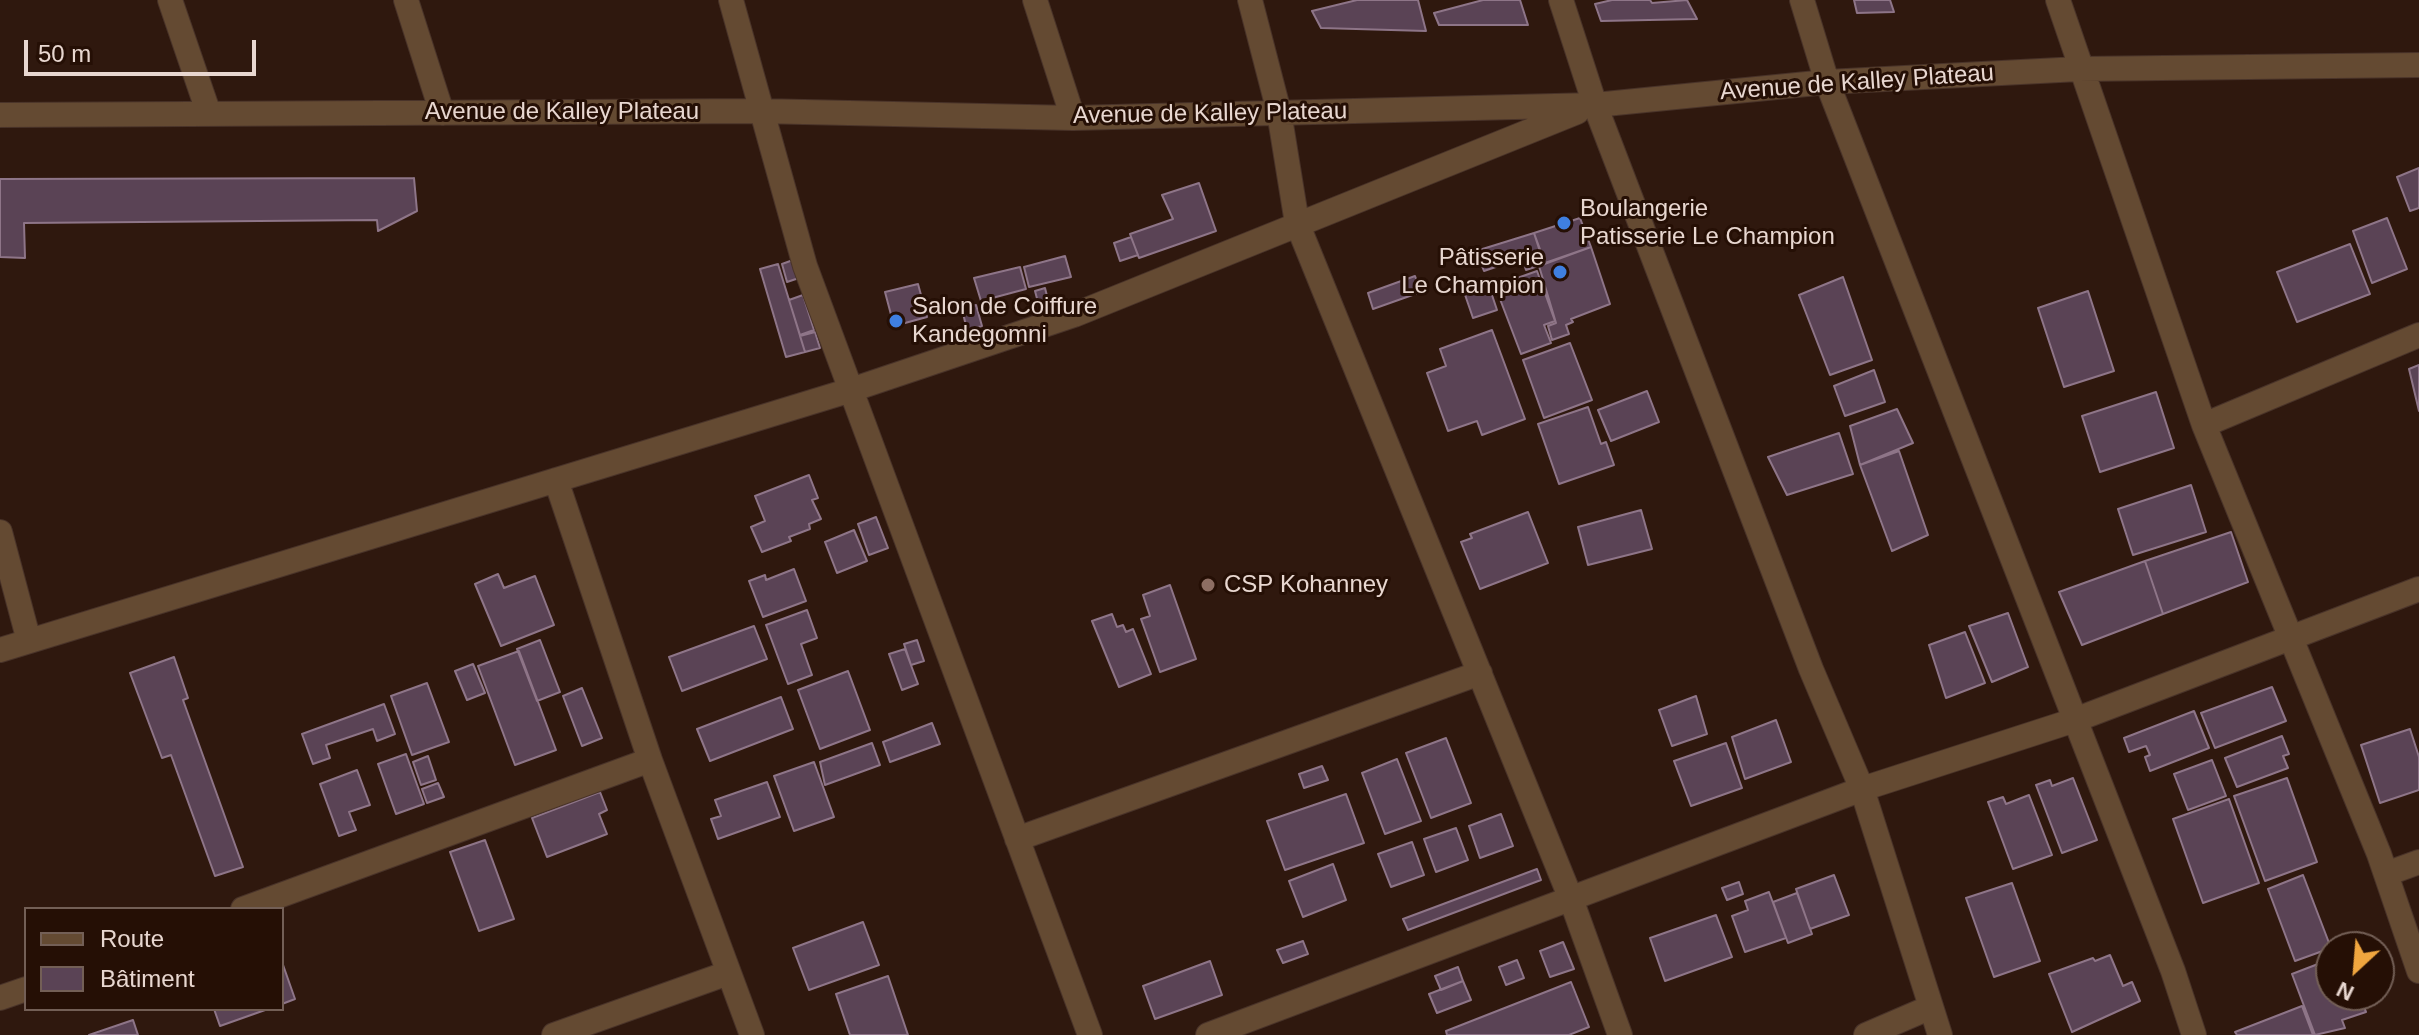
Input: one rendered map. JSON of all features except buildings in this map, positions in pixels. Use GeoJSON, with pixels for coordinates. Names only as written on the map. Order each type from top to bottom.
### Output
{"type":"FeatureCollection","features":[{"type":"Feature","properties":{"kind":"street"},"geometry":{"type":"LineString","coordinates":[[170,0],[209,114]]}},
{"type":"Feature","properties":{"kind":"street"},"geometry":{"type":"LineString","coordinates":[[406,0],[442,113]]}},
{"type":"Feature","properties":{"kind":"street"},"geometry":{"type":"LineString","coordinates":[[731,0],[759,111],[805,266],[1090,1035]]}},
{"type":"Feature","properties":{"kind":"street"},"geometry":{"type":"LineString","coordinates":[[1035,0],[1073,118]]}},
{"type":"Feature","properties":{"kind":"street"},"geometry":{"type":"LineString","coordinates":[[1250,0],[1279,112],[1297,223],[1571,899],[1620,1035]]}},
{"type":"Feature","properties":{"kind":"street"},"geometry":{"type":"LineString","coordinates":[[1561,0],[1595,105],[1811,669],[1862,789],[1940,1035]]}},
{"type":"Feature","properties":{"kind":"street"},"geometry":{"type":"LineString","coordinates":[[1802,0],[1827,82],[2194,1035]]}},
{"type":"Feature","properties":{"kind":"street"},"geometry":{"type":"LineString","coordinates":[[2058,0],[2079,69],[2204,425],[2386,874],[2419,971]]}},
{"type":"Feature","properties":{"kind":"street","name":"Avenue de Kalley Plateau"},"geometry":{"type":"LineString","coordinates":[[0,115],[759,111],[1073,118],[1595,105],[1827,82],[2079,69],[2419,65]]}},
{"type":"Feature","properties":{"kind":"street"},"geometry":{"type":"LineString","coordinates":[[0,650],[851,390],[1074,315],[1595,105]]}},
{"type":"Feature","properties":{"kind":"street"},"geometry":{"type":"LineString","coordinates":[[2204,425],[2419,335]]}},
{"type":"Feature","properties":{"kind":"street"},"geometry":{"type":"LineString","coordinates":[[556,480],[650,760],[752,1035]]}},
{"type":"Feature","properties":{"kind":"street"},"geometry":{"type":"LineString","coordinates":[[0,532],[29,641]]}},
{"type":"Feature","properties":{"kind":"street"},"geometry":{"type":"LineString","coordinates":[[1208,1035],[1862,789],[2075,720],[2291,641],[2419,589]]}},
{"type":"Feature","properties":{"kind":"street"},"geometry":{"type":"LineString","coordinates":[[1017,839],[1480,673]]}},
{"type":"Feature","properties":{"kind":"street"},"geometry":{"type":"LineString","coordinates":[[248,907],[650,760]]}},
{"type":"Feature","properties":{"kind":"street"},"geometry":{"type":"LineString","coordinates":[[2386,874],[2419,862]]}},
{"type":"Feature","properties":{"kind":"street"},"geometry":{"type":"LineString","coordinates":[[554,1035],[728,973]]}},
{"type":"Feature","properties":{"kind":"street"},"geometry":{"type":"LineString","coordinates":[[0,998],[24,990]]}},
{"type":"Feature","properties":{"kind":"street"},"geometry":{"type":"LineString","coordinates":[[1866,1035],[1931,1007]]}},
{"type":"Feature","properties":{"kind":"place","name":"Boulangerie Patisserie Le Champion"},"geometry":{"type":"Point","coordinates":[1564,223]}},
{"type":"Feature","properties":{"kind":"place","name":"Pâtisserie Le Champion"},"geometry":{"type":"Point","coordinates":[1560,272]}},
{"type":"Feature","properties":{"kind":"place","name":"Salon de Coiffure Kandegomni"},"geometry":{"type":"Point","coordinates":[896,321]}},
{"type":"Feature","properties":{"kind":"place","name":"CSP Kohanney"},"geometry":{"type":"Point","coordinates":[1208,585]}}]}
